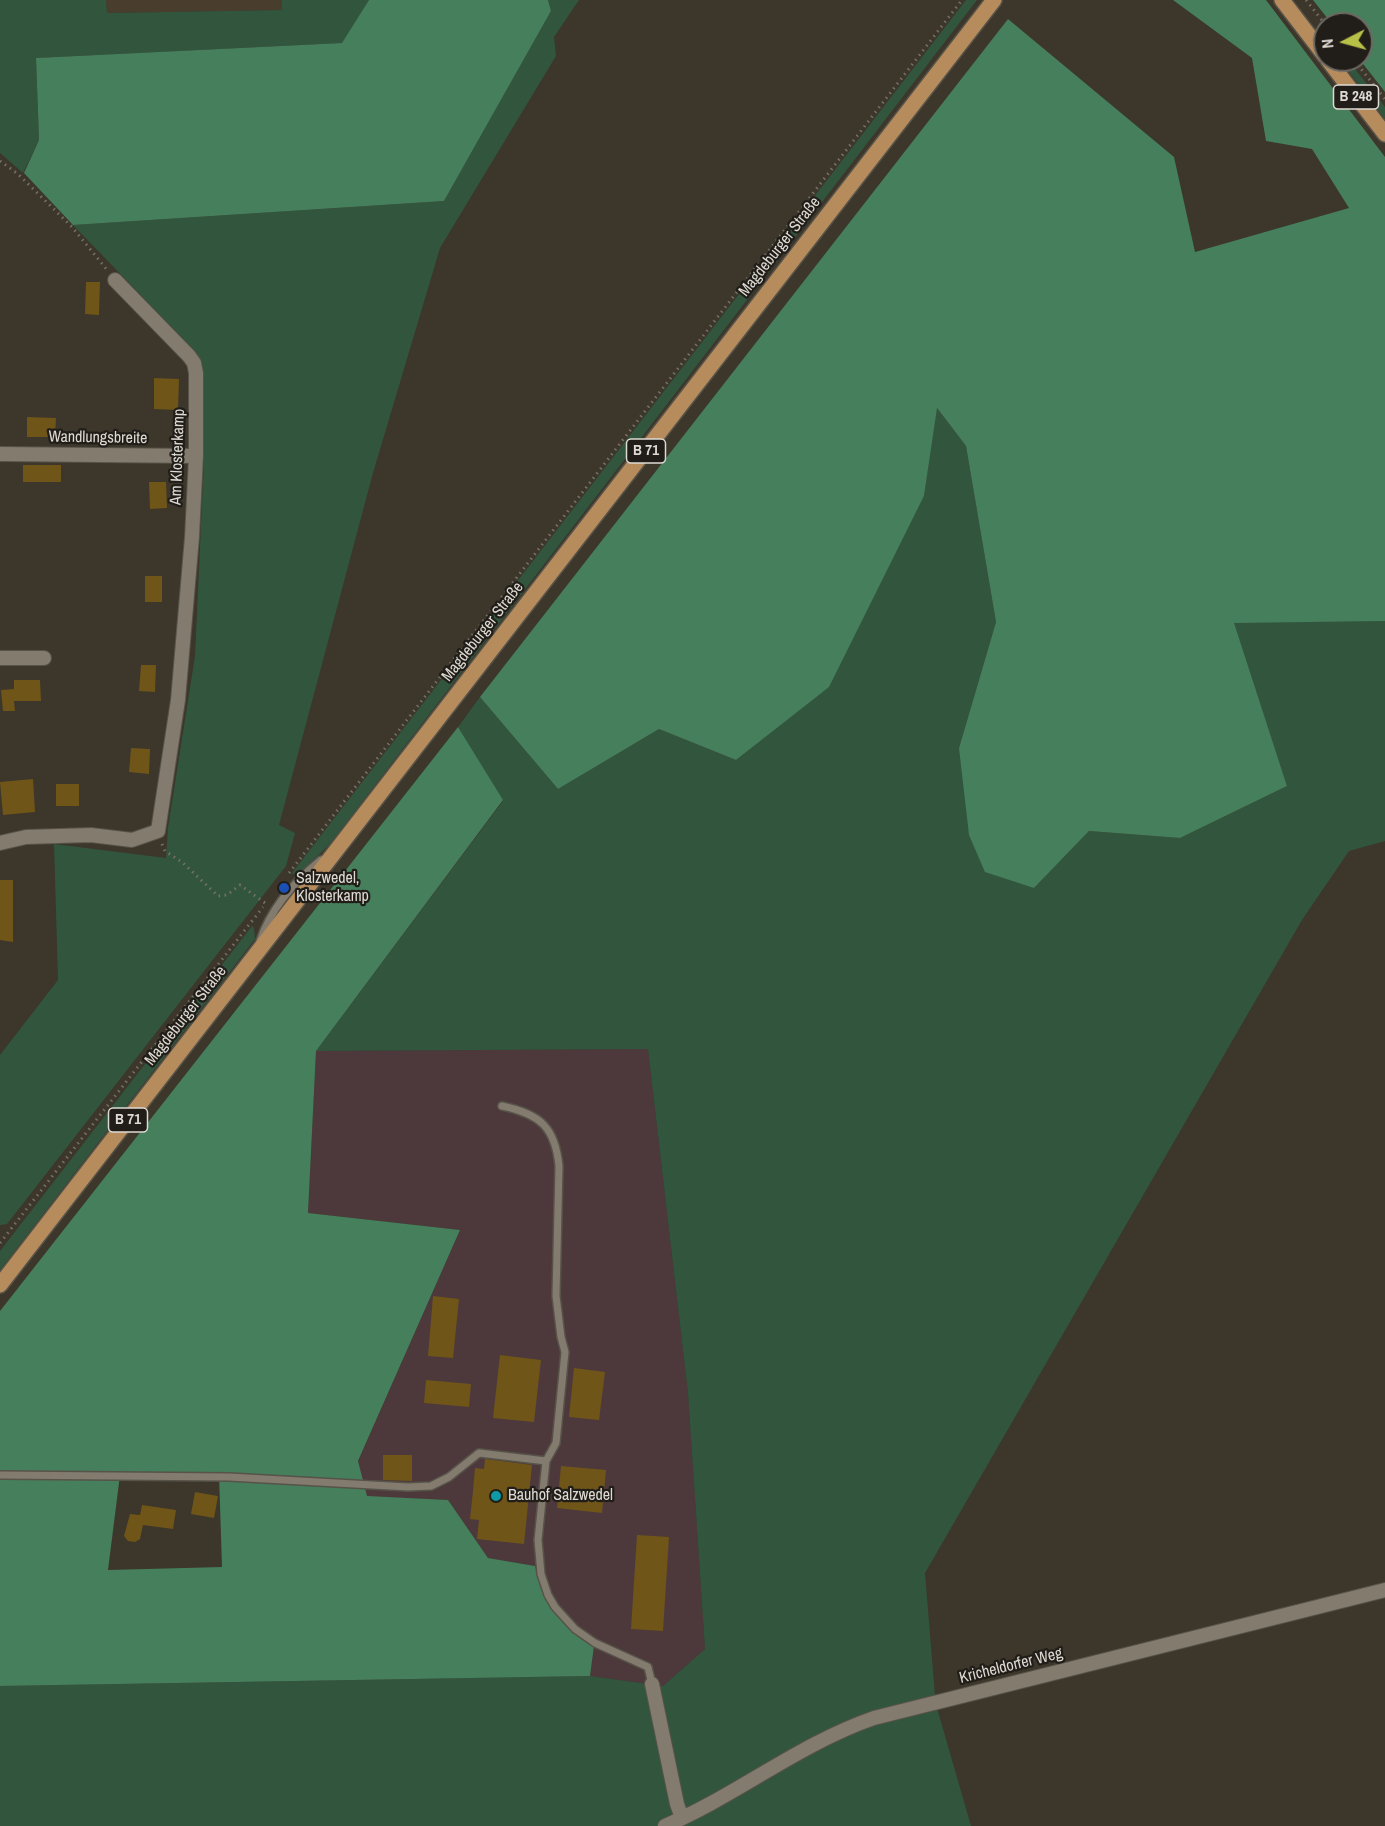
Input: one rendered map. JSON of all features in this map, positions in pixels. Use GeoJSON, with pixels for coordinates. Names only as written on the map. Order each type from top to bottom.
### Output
{"type":"FeatureCollection","features":[{"type":"Feature","properties":{"kind":"main road","name":"Magdeburger Straße"},"geometry":{"type":"LineString","coordinates":[[0,1285],[994,0]]}},
{"type":"Feature","properties":{"kind":"main road"},"geometry":{"type":"LineString","coordinates":[[1282,0],[1313,40]]}},
{"type":"Feature","properties":{"kind":"main road","name":"B 248"},"geometry":{"type":"LineString","coordinates":[[1337,72],[1385,134]]}},
{"type":"Feature","properties":{"kind":"street","name":"Am Klosterkamp"},"geometry":{"type":"LineString","coordinates":[[115,280],[189,356],[194,363],[197,385],[192,537],[178,700],[158,831]]}},
{"type":"Feature","properties":{"kind":"street","name":"Wandlungsbreite"},"geometry":{"type":"LineString","coordinates":[[0,454],[196,456]]}},
{"type":"Feature","properties":{"kind":"street"},"geometry":{"type":"LineString","coordinates":[[0,658],[44,658]]}},
{"type":"Feature","properties":{"kind":"street"},"geometry":{"type":"LineString","coordinates":[[0,843],[26,837],[91,835],[132,840],[158,831]]}},
{"type":"Feature","properties":{"kind":"street","name":"Kricheldorfer Weg"},"geometry":{"type":"LineString","coordinates":[[664,1826],[814,1744],[874,1718],[1385,1590]]}},
{"type":"Feature","properties":{"kind":"street"},"geometry":{"type":"LineString","coordinates":[[652,1684],[677,1804],[682,1818]]}},
{"type":"Feature","properties":{"kind":"lane"},"geometry":{"type":"LineString","coordinates":[[502,1106],[519,1109],[538,1118],[551,1133],[557,1149],[559,1166],[556,1296],[565,1352],[556,1443],[546,1461],[538,1552],[540,1574],[548,1595],[565,1619],[585,1637],[648,1667],[652,1684]]}},
{"type":"Feature","properties":{"kind":"lane"},"geometry":{"type":"LineString","coordinates":[[0,1475],[217,1477],[382,1486],[431,1486],[449,1477],[479,1453],[546,1461]]}},
{"type":"Feature","properties":{"kind":"path"},"geometry":{"type":"LineString","coordinates":[[287,875],[962,0]]}},
{"type":"Feature","properties":{"kind":"path"},"geometry":{"type":"LineString","coordinates":[[1306,0],[1316,12]]}},
{"type":"Feature","properties":{"kind":"path"},"geometry":{"type":"LineString","coordinates":[[1364,72],[1385,99]]}},
{"type":"Feature","properties":{"kind":"path"},"geometry":{"type":"LineString","coordinates":[[0,161],[18,174],[72,227],[115,280]]}},
{"type":"Feature","properties":{"kind":"path"},"geometry":{"type":"LineString","coordinates":[[0,1244],[265,903],[240,885],[236,886],[227,896],[218,896],[182,862],[165,851],[158,831]]}},
{"type":"Feature","properties":{"kind":"shaded area"},"geometry":{"type":"Polygon","coordinates":[[[106,0],[282,0],[283,10],[107,13],[106,0]]]}},
{"type":"Feature","properties":{"kind":"shaded area"},"geometry":{"type":"Polygon","coordinates":[[[648,1049],[688,1393],[705,1649],[663,1686],[590,1676],[594,1646],[571,1629],[552,1610],[540,1584],[535,1566],[488,1558],[448,1500],[367,1497],[358,1462],[460,1230],[308,1213],[316,1051],[648,1049]]]}},
{"type":"Feature","properties":{"kind":"green space"},"geometry":{"type":"Polygon","coordinates":[[[0,0],[106,0],[107,13],[282,10],[282,0],[369,0],[343,43],[36,58],[39,140],[23,173],[0,153],[0,0]]]}},
{"type":"Feature","properties":{"kind":"green space"},"geometry":{"type":"Polygon","coordinates":[[[369,0],[548,0],[551,11],[444,201],[73,225],[24,173],[39,140],[36,58],[342,43],[369,0]]]}},
{"type":"Feature","properties":{"kind":"green space"},"geometry":{"type":"Polygon","coordinates":[[[548,0],[579,0],[554,37],[556,56],[440,248],[373,473],[279,825],[295,833],[286,866],[7,1224],[0,1225],[0,1055],[58,980],[54,844],[166,858],[168,828],[195,656],[204,460],[202,374],[195,351],[73,225],[444,201],[551,11],[548,0]]]}},
{"type":"Feature","properties":{"kind":"green space"},"geometry":{"type":"Polygon","coordinates":[[[966,0],[977,0],[329,845],[296,876],[292,873],[966,0]]]}},
{"type":"Feature","properties":{"kind":"green space"},"geometry":{"type":"Polygon","coordinates":[[[1173,0],[1266,0],[1313,62],[1313,72],[1321,72],[1385,157],[1385,621],[1234,623],[1287,786],[1180,838],[1089,831],[1034,888],[985,872],[969,835],[959,748],[996,622],[966,446],[937,408],[924,496],[829,687],[736,760],[659,729],[558,789],[480,697],[1008,19],[1174,157],[1195,252],[1349,208],[1312,149],[1266,141],[1252,58],[1173,0]]]}},
{"type":"Feature","properties":{"kind":"green space"},"geometry":{"type":"Polygon","coordinates":[[[1313,0],[1385,0],[1385,92],[1369,72],[1373,72],[1373,12],[1322,12],[1313,0]]]}},
{"type":"Feature","properties":{"kind":"green space"},"geometry":{"type":"Polygon","coordinates":[[[1349,72],[1357,72],[1385,107],[1385,119],[1349,72]]]}},
{"type":"Feature","properties":{"kind":"green space"},"geometry":{"type":"Polygon","coordinates":[[[936,407],[966,446],[996,622],[959,748],[1034,888],[1089,831],[1180,838],[1287,786],[1233,622],[1385,621],[1385,841],[1349,851],[1302,920],[925,1573],[935,1696],[854,1718],[820,1734],[824,1746],[860,1729],[937,1708],[971,1826],[0,1826],[0,1686],[590,1676],[663,1686],[705,1649],[688,1393],[648,1049],[316,1051],[503,801],[458,727],[480,697],[558,789],[659,729],[736,760],[829,686],[924,496],[936,407]]]}},
{"type":"Feature","properties":{"kind":"green space"},"geometry":{"type":"Polygon","coordinates":[[[458,727],[503,800],[316,1051],[308,1213],[460,1230],[358,1461],[367,1496],[448,1500],[488,1558],[535,1566],[544,1592],[556,1612],[563,1621],[594,1646],[590,1676],[0,1686],[0,1311],[458,727]],[[219,1474],[120,1475],[108,1570],[222,1567],[219,1474]]]}},
{"type":"Feature","properties":{"kind":"green space"},"geometry":{"type":"Polygon","coordinates":[[[252,926],[255,939],[0,1270],[0,1251],[252,926]]]}},
{"type":"Feature","properties":{"kind":"building"},"geometry":{"type":"Polygon","coordinates":[[[86,282],[100,282],[99,315],[85,314],[86,282]]]}},
{"type":"Feature","properties":{"kind":"building"},"geometry":{"type":"Polygon","coordinates":[[[154,378],[179,379],[178,410],[154,409],[154,378]]]}},
{"type":"Feature","properties":{"kind":"building"},"geometry":{"type":"Polygon","coordinates":[[[27,417],[56,418],[55,437],[27,437],[27,417]]]}},
{"type":"Feature","properties":{"kind":"building"},"geometry":{"type":"Polygon","coordinates":[[[23,465],[61,465],[61,482],[23,482],[23,465]]]}},
{"type":"Feature","properties":{"kind":"building"},"geometry":{"type":"Polygon","coordinates":[[[149,482],[166,482],[167,508],[150,509],[149,482]]]}},
{"type":"Feature","properties":{"kind":"building"},"geometry":{"type":"Polygon","coordinates":[[[145,576],[162,576],[162,602],[145,602],[145,576]]]}},
{"type":"Feature","properties":{"kind":"building"},"geometry":{"type":"Polygon","coordinates":[[[141,665],[156,665],[155,692],[139,691],[141,665]]]}},
{"type":"Feature","properties":{"kind":"building"},"geometry":{"type":"Polygon","coordinates":[[[14,680],[40,680],[41,701],[14,701],[15,711],[3,711],[1,690],[14,689],[14,680]]]}},
{"type":"Feature","properties":{"kind":"building"},"geometry":{"type":"Polygon","coordinates":[[[131,748],[150,749],[149,774],[129,772],[131,748]]]}},
{"type":"Feature","properties":{"kind":"building"},"geometry":{"type":"Polygon","coordinates":[[[33,779],[35,812],[3,815],[0,782],[33,779]]]}},
{"type":"Feature","properties":{"kind":"building"},"geometry":{"type":"Polygon","coordinates":[[[56,784],[79,784],[79,806],[56,806],[56,784]]]}},
{"type":"Feature","properties":{"kind":"building"},"geometry":{"type":"Polygon","coordinates":[[[0,880],[13,880],[13,942],[0,940],[0,880]]]}},
{"type":"Feature","properties":{"kind":"building"},"geometry":{"type":"Polygon","coordinates":[[[433,1296],[459,1299],[453,1358],[428,1356],[433,1296]]]}},
{"type":"Feature","properties":{"kind":"building"},"geometry":{"type":"Polygon","coordinates":[[[500,1355],[541,1360],[534,1422],[493,1418],[500,1355]]]}},
{"type":"Feature","properties":{"kind":"building"},"geometry":{"type":"Polygon","coordinates":[[[574,1368],[605,1372],[599,1420],[569,1417],[574,1368]]]}},
{"type":"Feature","properties":{"kind":"building"},"geometry":{"type":"Polygon","coordinates":[[[426,1380],[471,1384],[469,1407],[424,1403],[426,1380]]]}},
{"type":"Feature","properties":{"kind":"building"},"geometry":{"type":"Polygon","coordinates":[[[383,1455],[412,1455],[412,1481],[383,1480],[383,1455]]]}},
{"type":"Feature","properties":{"kind":"building","name":"Bauhof Salzwedel"},"geometry":{"type":"Polygon","coordinates":[[[485,1459],[532,1465],[524,1544],[477,1539],[479,1520],[470,1519],[475,1468],[484,1469],[485,1459]]]}},
{"type":"Feature","properties":{"kind":"building"},"geometry":{"type":"Polygon","coordinates":[[[561,1466],[606,1470],[602,1513],[557,1508],[561,1466]]]}},
{"type":"Feature","properties":{"kind":"building"},"geometry":{"type":"Polygon","coordinates":[[[195,1492],[218,1496],[214,1518],[191,1514],[195,1492]]]}},
{"type":"Feature","properties":{"kind":"building"},"geometry":{"type":"Polygon","coordinates":[[[142,1505],[176,1510],[173,1529],[143,1525],[140,1539],[135,1542],[128,1541],[124,1536],[130,1514],[140,1515],[142,1505]]]}},
{"type":"Feature","properties":{"kind":"building"},"geometry":{"type":"Polygon","coordinates":[[[637,1535],[669,1537],[663,1631],[631,1629],[637,1535]]]}},
{"type":"Feature","properties":{"kind":"place","name":"Salzwedel, Klosterkamp"},"geometry":{"type":"Point","coordinates":[284,888]}},
{"type":"Feature","properties":{"kind":"place","name":"Bauhof Salzwedel"},"geometry":{"type":"Point","coordinates":[496,1496]}}]}
